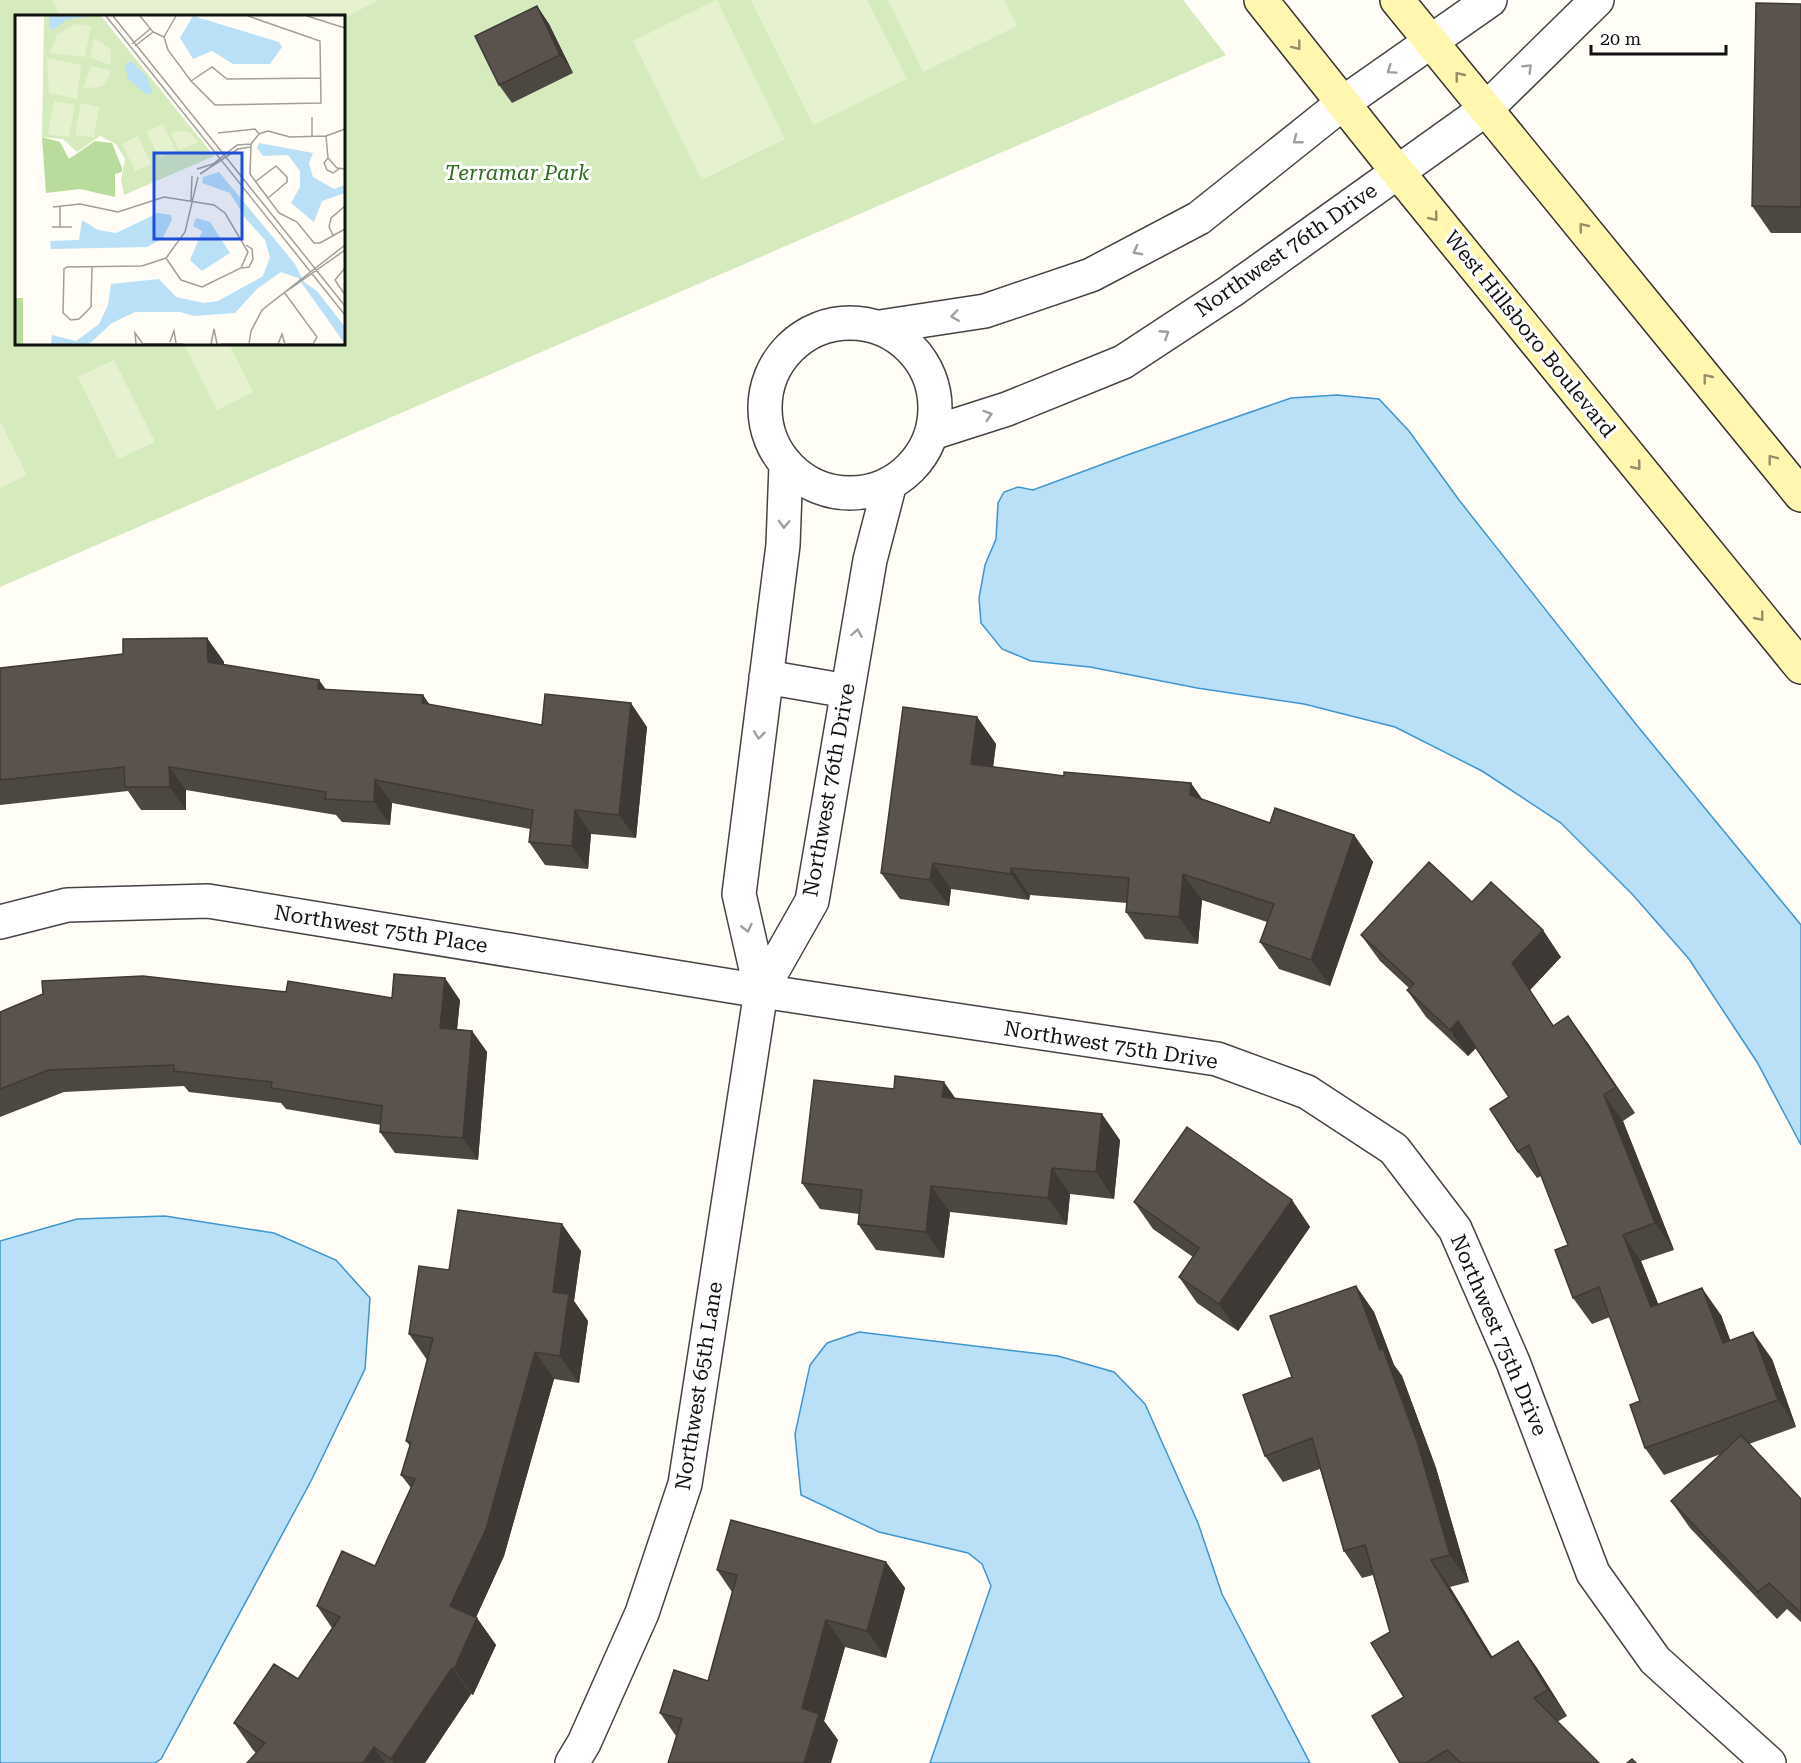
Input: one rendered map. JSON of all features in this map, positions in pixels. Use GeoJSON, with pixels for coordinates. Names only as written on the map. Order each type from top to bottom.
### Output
{"type":"FeatureCollection","features":[{"type":"Feature","properties":{"kind":"street","name":"West Hillsboro Boulevard"},"geometry":{"type":"LineString","coordinates":[[1261,0],[1397,171],[1801,667]]}},
{"type":"Feature","properties":{"kind":"street"},"geometry":{"type":"LineString","coordinates":[[1397,0],[1801,495]]}},
{"type":"Feature","properties":{"kind":"street"},"geometry":{"type":"LineString","coordinates":[[880,327],[986,311],[1091,275],[1199,218],[1343,103],[1490,0]]}},
{"type":"Feature","properties":{"kind":"street","name":"Northwest 76th Drive"},"geometry":{"type":"LineString","coordinates":[[932,433],[1007,409],[1123,362],[1231,291],[1486,109],[1597,0]]}},
{"type":"Feature","properties":{"kind":"street"},"geometry":{"type":"LineString","coordinates":[[853,322],[880,327],[903,340],[921,358],[932,382],[936,407],[932,433],[923,453],[909,471],[890,483],[863,492],[835,492],[808,483],[786,465],[770,442],[764,414],[766,386],[778,359],[798,339],[824,326],[853,322]]}},
{"type":"Feature","properties":{"kind":"street"},"geometry":{"type":"LineString","coordinates":[[761,991],[739,894],[783,545],[786,465]]}},
{"type":"Feature","properties":{"kind":"street","name":"Northwest 76th Drive"},"geometry":{"type":"LineString","coordinates":[[761,991],[812,901],[870,560],[890,483]]}},
{"type":"Feature","properties":{"kind":"street"},"geometry":{"type":"LineString","coordinates":[[766,677],[847,691]]}},
{"type":"Feature","properties":{"kind":"street","name":"Northwest 75th Place"},"geometry":{"type":"LineString","coordinates":[[0,922],[67,905],[208,901],[761,991]]}},
{"type":"Feature","properties":{"kind":"street","name":"Northwest 65th Lane"},"geometry":{"type":"LineString","coordinates":[[572,1763],[584,1743],[642,1613],[686,1484],[761,991]]}},
{"type":"Feature","properties":{"kind":"street","name":"Northwest 75th Drive"},"geometry":{"type":"LineString","coordinates":[[761,991],[1217,1059],[1307,1092],[1394,1149],[1455,1228],[1513,1362],[1593,1574],[1655,1660],[1769,1763]]}},
{"type":"Feature","properties":{"kind":"green space","name":"Terramar Park"},"geometry":{"type":"Polygon","coordinates":[[[0,0],[1183,0],[1226,55],[0,587],[0,0]]]}},
{"type":"Feature","properties":{"kind":"green space"},"geometry":{"type":"Polygon","coordinates":[[[52,0],[379,0],[345,17],[345,15],[60,15],[52,0]]]}},
{"type":"Feature","properties":{"kind":"green space"},"geometry":{"type":"Polygon","coordinates":[[[717,0],[785,139],[702,180],[633,41],[717,0]]]}},
{"type":"Feature","properties":{"kind":"green space"},"geometry":{"type":"Polygon","coordinates":[[[751,0],[867,0],[907,79],[813,125],[751,0]]]}},
{"type":"Feature","properties":{"kind":"green space"},"geometry":{"type":"Polygon","coordinates":[[[888,0],[1004,0],[1017,26],[923,72],[888,0]]]}},
{"type":"Feature","properties":{"kind":"green space"},"geometry":{"type":"Polygon","coordinates":[[[184,345],[230,345],[253,392],[217,410],[184,345]]]}},
{"type":"Feature","properties":{"kind":"green space"},"geometry":{"type":"Polygon","coordinates":[[[114,360],[155,442],[118,459],[78,377],[114,360]]]}},
{"type":"Feature","properties":{"kind":"green space"},"geometry":{"type":"Polygon","coordinates":[[[0,421],[27,475],[0,488],[0,421]]]}},
{"type":"Feature","properties":{"kind":"water"},"geometry":{"type":"Polygon","coordinates":[[[1337,395],[1379,399],[1409,431],[1459,500],[1635,723],[1801,925],[1801,1145],[1757,1062],[1689,959],[1633,895],[1561,823],[1482,771],[1395,727],[1304,704],[1197,688],[1090,667],[1031,661],[1002,649],[981,623],[979,598],[985,565],[996,539],[998,503],[1004,492],[1018,487],[1033,490],[1291,398],[1337,395]]]}},
{"type":"Feature","properties":{"kind":"water"},"geometry":{"type":"Polygon","coordinates":[[[165,1216],[274,1233],[336,1260],[370,1298],[365,1369],[311,1481],[161,1759],[155,1763],[0,1763],[0,1241],[77,1219],[165,1216]]]}},
{"type":"Feature","properties":{"kind":"water"},"geometry":{"type":"Polygon","coordinates":[[[859,1332],[1058,1356],[1114,1372],[1145,1404],[1198,1523],[1222,1594],[1310,1763],[930,1763],[991,1586],[982,1564],[968,1553],[879,1532],[801,1495],[795,1434],[810,1365],[827,1343],[859,1332]]]}},
{"type":"Feature","properties":{"kind":"building"},"geometry":{"type":"Polygon","coordinates":[[[1756,3],[1801,4],[1801,207],[1752,206],[1756,3]]]}},
{"type":"Feature","properties":{"kind":"building"},"geometry":{"type":"Polygon","coordinates":[[[537,6],[560,55],[499,85],[475,36],[537,6]]]}},
{"type":"Feature","properties":{"kind":"building"},"geometry":{"type":"Polygon","coordinates":[[[207,638],[208,662],[319,680],[318,689],[423,695],[422,703],[542,725],[545,694],[631,703],[619,815],[575,810],[572,846],[529,842],[533,810],[375,780],[374,802],[325,799],[326,792],[169,767],[170,787],[125,787],[124,767],[0,780],[0,668],[123,654],[123,639],[207,638]]]}},
{"type":"Feature","properties":{"kind":"building"},"geometry":{"type":"Polygon","coordinates":[[[903,707],[977,717],[971,764],[1064,776],[1064,772],[1191,783],[1190,795],[1270,823],[1275,808],[1354,835],[1311,960],[1260,942],[1274,904],[1183,874],[1179,917],[1126,912],[1129,878],[1011,868],[1011,874],[933,863],[930,880],[881,873],[903,707]]]}},
{"type":"Feature","properties":{"kind":"building"},"geometry":{"type":"Polygon","coordinates":[[[1429,862],[1472,902],[1491,882],[1543,930],[1512,963],[1553,1026],[1568,1016],[1616,1087],[1604,1095],[1655,1223],[1623,1235],[1651,1307],[1702,1288],[1723,1343],[1753,1332],[1778,1400],[1645,1448],[1630,1405],[1640,1401],[1599,1287],[1573,1298],[1555,1250],[1568,1245],[1529,1145],[1518,1152],[1490,1109],[1509,1097],[1458,1021],[1450,1030],[1407,990],[1414,984],[1361,935],[1429,862]]]}},
{"type":"Feature","properties":{"kind":"building"},"geometry":{"type":"Polygon","coordinates":[[[394,974],[445,978],[440,1028],[472,1031],[463,1138],[380,1132],[382,1106],[271,1088],[272,1082],[174,1071],[174,1065],[49,1070],[0,1089],[0,1012],[43,994],[42,981],[143,976],[286,992],[288,981],[392,998],[394,974]]]}},
{"type":"Feature","properties":{"kind":"building"},"geometry":{"type":"Polygon","coordinates":[[[895,1076],[944,1082],[942,1097],[1102,1114],[1096,1172],[1052,1168],[1048,1198],[931,1186],[926,1232],[858,1224],[862,1190],[802,1183],[814,1080],[894,1089],[895,1076]]]}},
{"type":"Feature","properties":{"kind":"building"},"geometry":{"type":"Polygon","coordinates":[[[1187,1127],[1292,1200],[1219,1304],[1179,1277],[1199,1248],[1134,1202],[1187,1127]]]}},
{"type":"Feature","properties":{"kind":"building"},"geometry":{"type":"Polygon","coordinates":[[[458,1210],[562,1224],[553,1292],[569,1294],[560,1356],[535,1352],[486,1529],[450,1606],[477,1618],[454,1669],[452,1668],[391,1759],[374,1747],[363,1763],[247,1763],[265,1743],[234,1723],[274,1664],[298,1679],[340,1617],[317,1606],[342,1551],[375,1566],[415,1479],[401,1475],[411,1442],[406,1441],[433,1338],[409,1334],[419,1266],[449,1270],[458,1210]]]}},
{"type":"Feature","properties":{"kind":"building"},"geometry":{"type":"Polygon","coordinates":[[[1356,1286],[1380,1350],[1383,1349],[1417,1441],[1450,1555],[1431,1560],[1491,1658],[1518,1641],[1548,1690],[1534,1698],[1599,1763],[1461,1763],[1447,1750],[1426,1763],[1400,1763],[1372,1716],[1404,1697],[1371,1643],[1390,1632],[1365,1545],[1344,1551],[1312,1438],[1265,1456],[1243,1395],[1292,1377],[1270,1316],[1356,1286]]]}},
{"type":"Feature","properties":{"kind":"building"},"geometry":{"type":"Polygon","coordinates":[[[1741,1435],[1801,1499],[1801,1613],[1769,1583],[1758,1592],[1671,1501],[1741,1435]]]}},
{"type":"Feature","properties":{"kind":"building"},"geometry":{"type":"Polygon","coordinates":[[[731,1520],[886,1562],[867,1631],[826,1620],[802,1708],[819,1714],[804,1763],[668,1763],[682,1719],[660,1713],[674,1670],[708,1681],[737,1575],[717,1570],[731,1520]]]}}]}
